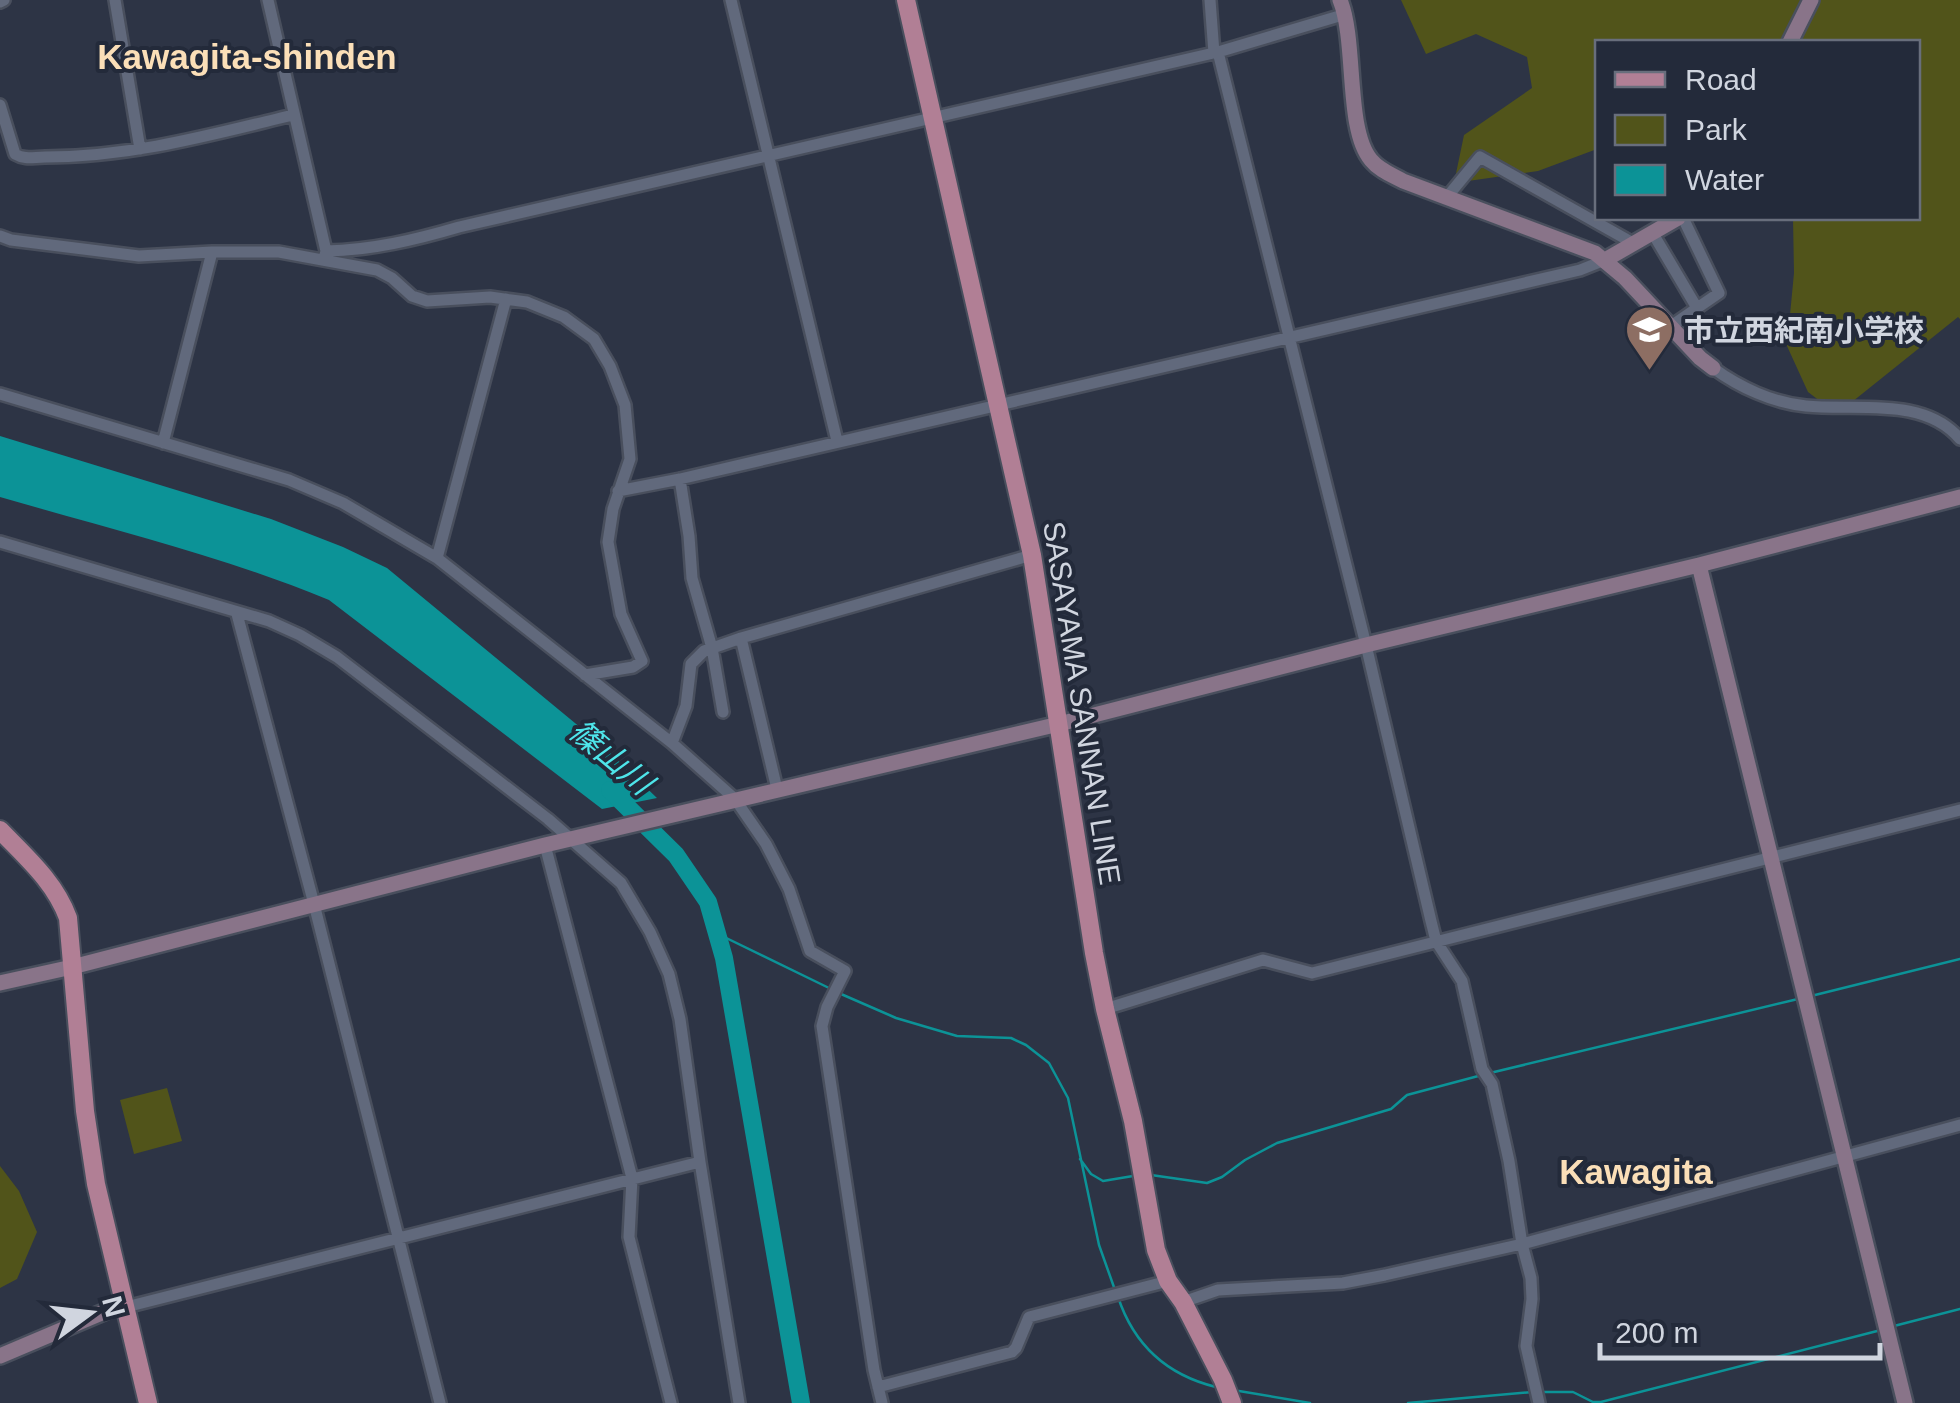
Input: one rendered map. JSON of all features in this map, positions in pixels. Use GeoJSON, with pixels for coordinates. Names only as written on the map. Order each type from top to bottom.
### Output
{"type":"FeatureCollection","features":[{"type":"Feature","properties":{"kind":"main road","name":"SASAYAMA SANNAN LINE"},"geometry":{"type":"LineString","coordinates":[[906,0],[1032,556],[1094,953],[1134,1121],[1156,1250],[1232,1403]]}},
{"type":"Feature","properties":{"kind":"main road"},"geometry":{"type":"LineString","coordinates":[[0,830],[50,882],[62,899],[68,918],[93,1166],[148,1403]]}},
{"type":"Feature","properties":{"kind":"street"},"geometry":{"type":"LineString","coordinates":[[114,0],[140,149]]}},
{"type":"Feature","properties":{"kind":"street"},"geometry":{"type":"LineString","coordinates":[[268,0],[325,255]]}},
{"type":"Feature","properties":{"kind":"street"},"geometry":{"type":"LineString","coordinates":[[732,0],[836,441]]}},
{"type":"Feature","properties":{"kind":"street"},"geometry":{"type":"LineString","coordinates":[[1210,0],[1216,53],[1366,644],[1436,941],[1462,981],[1482,1068],[1492,1084],[1531,1278],[1526,1346],[1539,1403]]}},
{"type":"Feature","properties":{"kind":"street"},"geometry":{"type":"LineString","coordinates":[[1791,40],[1811,0]]}},
{"type":"Feature","properties":{"kind":"street"},"geometry":{"type":"LineString","coordinates":[[0,236],[139,256],[212,252],[325,255],[358,250],[1216,53],[1343,7],[1362,143],[1380,170],[1605,260],[1713,368],[1744,388],[1802,406],[1916,412],[1942,422],[1960,439]]}},
{"type":"Feature","properties":{"kind":"street"},"geometry":{"type":"LineString","coordinates":[[0,105],[18,157],[78,158],[152,149],[293,115]]}},
{"type":"Feature","properties":{"kind":"street"},"geometry":{"type":"LineString","coordinates":[[1447,197],[1480,158],[1634,243]]}},
{"type":"Feature","properties":{"kind":"street"},"geometry":{"type":"LineString","coordinates":[[618,491],[1580,270],[1676,220]]}},
{"type":"Feature","properties":{"kind":"street"},"geometry":{"type":"LineString","coordinates":[[1671,326],[1718,293],[1681,220]]}},
{"type":"Feature","properties":{"kind":"street"},"geometry":{"type":"LineString","coordinates":[[1652,232],[1696,308]]}},
{"type":"Feature","properties":{"kind":"street"},"geometry":{"type":"LineString","coordinates":[[163,443],[212,252]]}},
{"type":"Feature","properties":{"kind":"street"},"geometry":{"type":"LineString","coordinates":[[325,255],[377,270],[412,296],[427,301],[490,297],[527,302],[564,316],[594,339],[625,404],[630,460],[613,509],[608,542],[622,614],[642,662],[585,675]]}},
{"type":"Feature","properties":{"kind":"street"},"geometry":{"type":"LineString","coordinates":[[437,558],[506,299]]}},
{"type":"Feature","properties":{"kind":"street"},"geometry":{"type":"LineString","coordinates":[[0,394],[289,480],[343,503],[437,558],[672,743],[731,800],[774,859],[810,952],[845,971],[822,1026],[824,1052],[882,1403]]}},
{"type":"Feature","properties":{"kind":"street"},"geometry":{"type":"LineString","coordinates":[[680,479],[692,578],[712,648],[723,712]]}},
{"type":"Feature","properties":{"kind":"street"},"geometry":{"type":"LineString","coordinates":[[0,983],[72,968],[545,845],[1059,724],[1960,498]]}},
{"type":"Feature","properties":{"kind":"street"},"geometry":{"type":"LineString","coordinates":[[0,542],[269,621],[337,657],[574,838],[621,883],[669,974],[680,1020],[739,1403]]}},
{"type":"Feature","properties":{"kind":"street"},"geometry":{"type":"LineString","coordinates":[[672,743],[686,706],[691,664],[704,651],[1032,556]]}},
{"type":"Feature","properties":{"kind":"street"},"geometry":{"type":"LineString","coordinates":[[1699,565],[1905,1403]]}},
{"type":"Feature","properties":{"kind":"street"},"geometry":{"type":"LineString","coordinates":[[237,614],[440,1403]]}},
{"type":"Feature","properties":{"kind":"street"},"geometry":{"type":"LineString","coordinates":[[741,638],[777,789]]}},
{"type":"Feature","properties":{"kind":"street"},"geometry":{"type":"LineString","coordinates":[[1105,1009],[1252,962],[1273,962],[1312,973],[1960,810]]}},
{"type":"Feature","properties":{"kind":"street"},"geometry":{"type":"LineString","coordinates":[[545,845],[632,1178],[629,1238],[670,1403]]}},
{"type":"Feature","properties":{"kind":"street"},"geometry":{"type":"LineString","coordinates":[[1183,1302],[1218,1290],[1371,1278],[1522,1244],[1960,1125]]}},
{"type":"Feature","properties":{"kind":"street"},"geometry":{"type":"LineString","coordinates":[[0,1356],[126,1305],[700,1162]]}},
{"type":"Feature","properties":{"kind":"street"},"geometry":{"type":"LineString","coordinates":[[878,1387],[1012,1352],[1028,1317],[1168,1280]]}},
{"type":"Feature","properties":{"kind":"green space"},"geometry":{"type":"Polygon","coordinates":[[[1401,0],[1960,0],[1960,319],[1837,414],[1808,392],[1787,346],[1794,273],[1793,220],[1920,220],[1920,40],[1595,40],[1595,150],[1538,171],[1454,183],[1464,135],[1532,88],[1527,57],[1476,34],[1426,54],[1401,0]]]}},
{"type":"Feature","properties":{"kind":"green space"},"geometry":{"type":"Polygon","coordinates":[[[167,1088],[182,1141],[134,1154],[120,1100],[167,1088]]]}},
{"type":"Feature","properties":{"kind":"green space"},"geometry":{"type":"Polygon","coordinates":[[[0,1166],[19,1191],[37,1232],[17,1279],[0,1288],[0,1166]]]}},
{"type":"Feature","properties":{"kind":"water"},"geometry":{"type":"Polygon","coordinates":[[[0,436],[271,519],[387,568],[604,747],[657,798],[602,809],[329,600],[207,557],[0,497],[0,436]]]}},
{"type":"Feature","properties":{"kind":"waterway","name":"篠山川"},"geometry":{"type":"LineString","coordinates":[[610,790],[676,855],[708,902],[724,958],[801,1403]]}},
{"type":"Feature","properties":{"kind":"waterway"},"geometry":{"type":"LineString","coordinates":[[718,934],[829,988]]}},
{"type":"Feature","properties":{"kind":"waterway"},"geometry":{"type":"LineString","coordinates":[[1811,996],[1960,959]]}},
{"type":"Feature","properties":{"kind":"waterway"},"geometry":{"type":"LineString","coordinates":[[841,994],[896,1018],[957,1036],[1011,1038],[1049,1063],[1068,1098],[1099,1245],[1115,1290]]}},
{"type":"Feature","properties":{"kind":"waterway"},"geometry":{"type":"LineString","coordinates":[[1490,1073],[1798,999]]}},
{"type":"Feature","properties":{"kind":"waterway"},"geometry":{"type":"LineString","coordinates":[[1151,1175],[1207,1183],[1277,1143],[1391,1109],[1407,1095],[1482,1075]]}},
{"type":"Feature","properties":{"kind":"waterway"},"geometry":{"type":"LineString","coordinates":[[1080,1159],[1091,1174],[1103,1181],[1133,1176]]}},
{"type":"Feature","properties":{"kind":"waterway"},"geometry":{"type":"LineString","coordinates":[[1118,1297],[1133,1330],[1155,1356],[1182,1375],[1216,1387]]}},
{"type":"Feature","properties":{"kind":"waterway"},"geometry":{"type":"LineString","coordinates":[[1894,1326],[1960,1309]]}},
{"type":"Feature","properties":{"kind":"waterway"},"geometry":{"type":"LineString","coordinates":[[1541,1392],[1573,1392],[1601,1402],[1881,1330]]}},
{"type":"Feature","properties":{"kind":"waterway"},"geometry":{"type":"LineString","coordinates":[[1239,1391],[1310,1403]]}},
{"type":"Feature","properties":{"kind":"waterway"},"geometry":{"type":"LineString","coordinates":[[1408,1403],[1533,1392]]}},
{"type":"Feature","properties":{"kind":"place","name":"市立西紀南小学校"},"geometry":{"type":"Point","coordinates":[1649,372]}},
{"type":"Feature","properties":{"kind":"district","name":"Kawagita-shinden"},"geometry":{"type":"Point","coordinates":[247,56]}},
{"type":"Feature","properties":{"kind":"district","name":"Kawagita"},"geometry":{"type":"Point","coordinates":[1636,1171]}}]}
